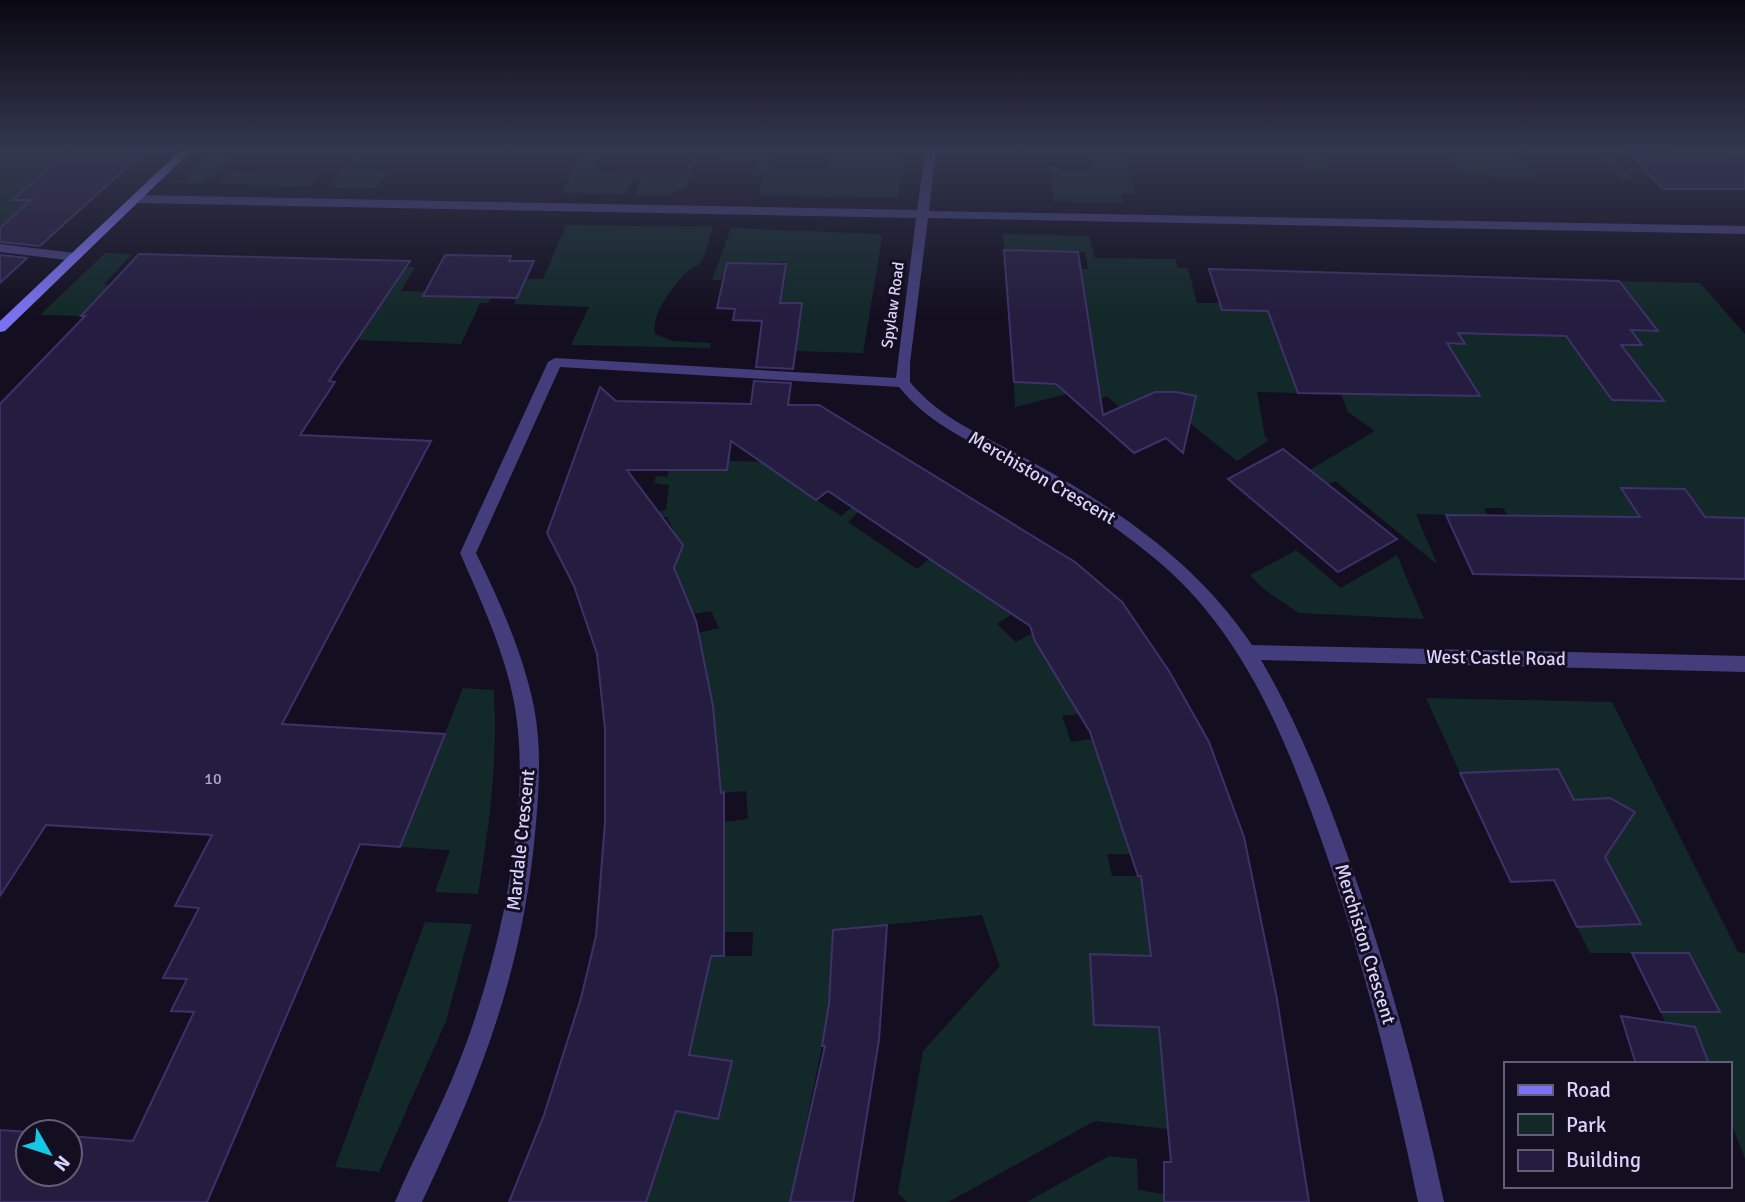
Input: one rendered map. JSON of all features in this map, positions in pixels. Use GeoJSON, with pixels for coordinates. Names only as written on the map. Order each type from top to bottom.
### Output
{"type":"FeatureCollection","features":[{"type":"Feature","properties":{"kind":"street"},"geometry":{"type":"LineString","coordinates":[[0,328],[130,204]]}},
{"type":"Feature","properties":{"kind":"street"},"geometry":{"type":"LineString","coordinates":[[386,204],[1745,230]]}},
{"type":"Feature","properties":{"kind":"street","name":"Spylaw Road"},"geometry":{"type":"LineString","coordinates":[[903,383],[903,363],[924,204]]}},
{"type":"Feature","properties":{"kind":"street"},"geometry":{"type":"LineString","coordinates":[[0,248],[75,257]]}},
{"type":"Feature","properties":{"kind":"street","name":"Mardale Crescent"},"geometry":{"type":"LineString","coordinates":[[408,1202],[460,1089],[491,1004],[515,911],[528,792],[528,741],[521,692],[507,643],[467,553],[555,362],[903,383]]}},
{"type":"Feature","properties":{"kind":"street","name":"Merchiston Crescent"},"geometry":{"type":"LineString","coordinates":[[903,383],[930,414],[1088,500],[1136,534],[1171,562],[1200,591],[1247,652],[1270,690],[1294,741],[1359,917],[1404,1075],[1431,1202]]}},
{"type":"Feature","properties":{"kind":"street","name":"West Castle Road"},"geometry":{"type":"LineString","coordinates":[[1247,652],[1745,664]]}},
{"type":"Feature","properties":{"kind":"green space"},"geometry":{"type":"Polygon","coordinates":[[[0,204],[26,204],[0,227],[0,204]]]}},
{"type":"Feature","properties":{"kind":"green space"},"geometry":{"type":"Polygon","coordinates":[[[566,225],[713,227],[702,260],[686,273],[669,293],[659,310],[655,326],[655,334],[673,341],[711,343],[710,348],[571,345],[589,307],[514,304],[526,279],[543,279],[566,225]]]}},
{"type":"Feature","properties":{"kind":"green space"},"geometry":{"type":"Polygon","coordinates":[[[731,228],[879,234],[882,238],[863,353],[793,351],[776,303],[779,287],[783,287],[786,262],[728,263],[721,280],[712,280],[731,228]]]}},
{"type":"Feature","properties":{"kind":"green space"},"geometry":{"type":"Polygon","coordinates":[[[1002,234],[1089,236],[1095,258],[1175,259],[1178,268],[1188,268],[1197,303],[1220,303],[1222,310],[1269,305],[1298,393],[1257,392],[1265,437],[1269,440],[1237,461],[1180,415],[1120,408],[1107,396],[1083,407],[1067,394],[1015,407],[1014,382],[1053,384],[1076,269],[1088,269],[1085,252],[1005,250],[1002,234]]]}},
{"type":"Feature","properties":{"kind":"green space"},"geometry":{"type":"Polygon","coordinates":[[[105,253],[132,254],[104,284],[110,285],[81,316],[40,315],[105,253]]]}},
{"type":"Feature","properties":{"kind":"green space"},"geometry":{"type":"Polygon","coordinates":[[[369,260],[410,261],[406,267],[415,267],[401,291],[446,292],[445,297],[474,297],[476,293],[493,293],[488,303],[480,303],[461,344],[357,340],[367,325],[359,276],[369,260]]]}},
{"type":"Feature","properties":{"kind":"green space"},"geometry":{"type":"Polygon","coordinates":[[[1396,274],[1404,275],[1416,296],[1423,296],[1450,343],[1464,343],[1453,325],[1462,325],[1467,334],[1540,336],[1539,295],[1612,400],[1663,400],[1647,379],[1626,379],[1600,344],[1641,345],[1631,330],[1657,331],[1619,281],[1700,283],[1745,334],[1745,518],[1723,517],[1709,523],[1669,503],[1659,488],[1622,488],[1640,517],[1508,516],[1503,508],[1484,508],[1488,516],[1416,514],[1437,564],[1335,481],[1326,486],[1308,471],[1375,431],[1348,412],[1341,394],[1349,393],[1396,274]],[[1403,378],[1412,395],[1480,396],[1403,378]]]}},
{"type":"Feature","properties":{"kind":"green space"},"geometry":{"type":"Polygon","coordinates":[[[728,461],[785,462],[800,489],[841,516],[852,507],[859,511],[848,522],[917,569],[929,559],[1012,614],[997,624],[1016,642],[1031,634],[1079,714],[1062,716],[1071,742],[1092,739],[1131,854],[1107,854],[1112,876],[1141,876],[1153,966],[1095,1025],[1146,1027],[1159,1018],[1168,1129],[1095,1121],[948,1202],[907,1202],[898,1193],[923,1051],[1000,966],[982,915],[834,930],[829,1004],[790,1202],[646,1202],[672,1111],[718,1119],[732,1062],[689,1054],[711,956],[752,956],[753,932],[724,932],[724,822],[748,819],[746,791],[721,793],[713,706],[699,633],[719,628],[711,611],[693,614],[667,552],[677,537],[667,517],[651,519],[649,513],[666,510],[669,485],[654,483],[656,476],[667,477],[670,465],[727,469],[728,461]]]}},
{"type":"Feature","properties":{"kind":"green space"},"geometry":{"type":"Polygon","coordinates":[[[1296,550],[1341,588],[1397,555],[1424,619],[1299,613],[1265,590],[1250,575],[1296,550]]]}},
{"type":"Feature","properties":{"kind":"green space"},"geometry":{"type":"Polygon","coordinates":[[[463,688],[494,692],[492,794],[478,894],[435,892],[450,850],[400,847],[463,688]]]}},
{"type":"Feature","properties":{"kind":"green space"},"geometry":{"type":"Polygon","coordinates":[[[1426,698],[1612,702],[1738,952],[1745,953],[1745,1159],[1731,1122],[1731,1062],[1677,1059],[1661,1012],[1720,1011],[1690,953],[1590,953],[1577,927],[1641,924],[1589,828],[1610,798],[1574,800],[1558,769],[1460,773],[1426,698]]]}},
{"type":"Feature","properties":{"kind":"green space"},"geometry":{"type":"Polygon","coordinates":[[[425,922],[472,924],[446,1021],[379,1172],[335,1167],[425,922]]]}},
{"type":"Feature","properties":{"kind":"green space"},"geometry":{"type":"Polygon","coordinates":[[[1109,1156],[1137,1159],[1138,1190],[1164,1194],[1163,1202],[1027,1202],[1109,1156]]]}},
{"type":"Feature","properties":{"kind":"building"},"geometry":{"type":"Polygon","coordinates":[[[26,204],[86,204],[40,246],[0,242],[0,228],[26,204]]]}},
{"type":"Feature","properties":{"kind":"building"},"geometry":{"type":"Polygon","coordinates":[[[1004,250],[1078,252],[1103,415],[1155,392],[1196,396],[1183,453],[1166,438],[1134,453],[1056,384],[1014,382],[1004,250]]]}},
{"type":"Feature","properties":{"kind":"building"},"geometry":{"type":"Polygon","coordinates":[[[139,254],[410,261],[329,381],[335,382],[300,435],[431,441],[282,724],[445,734],[400,847],[360,844],[207,1202],[0,1202],[0,1130],[14,1131],[14,1188],[84,1188],[84,1137],[133,1141],[194,1012],[171,1011],[187,979],[163,978],[199,908],[175,906],[212,835],[46,825],[0,896],[0,404],[85,316],[81,316],[139,254]]]}},
{"type":"Feature","properties":{"kind":"building"},"geometry":{"type":"Polygon","coordinates":[[[0,255],[27,258],[0,283],[0,255]]]}},
{"type":"Feature","properties":{"kind":"building"},"geometry":{"type":"Polygon","coordinates":[[[445,255],[511,256],[509,261],[534,261],[517,298],[423,296],[445,255]]]}},
{"type":"Feature","properties":{"kind":"building"},"geometry":{"type":"Polygon","coordinates":[[[727,263],[786,264],[780,303],[802,303],[793,369],[756,367],[762,321],[733,320],[735,309],[717,308],[727,263]]]}},
{"type":"Feature","properties":{"kind":"building"},"geometry":{"type":"Polygon","coordinates":[[[1209,269],[1619,281],[1658,331],[1631,330],[1642,345],[1621,345],[1664,401],[1612,400],[1566,336],[1458,333],[1465,344],[1447,343],[1480,396],[1298,393],[1268,311],[1222,310],[1209,269]]]}},
{"type":"Feature","properties":{"kind":"building"},"geometry":{"type":"Polygon","coordinates":[[[754,381],[791,383],[788,405],[819,405],[1075,562],[1122,602],[1169,671],[1209,742],[1244,837],[1277,999],[1309,1202],[1164,1202],[1164,1162],[1171,1162],[1159,1027],[1094,1025],[1090,954],[1151,956],[1141,876],[1138,876],[1090,732],[1035,641],[1030,626],[828,491],[816,500],[731,441],[727,470],[627,470],[683,545],[674,568],[696,621],[713,706],[721,793],[724,792],[724,956],[711,956],[689,1055],[732,1061],[718,1119],[676,1111],[646,1202],[509,1202],[544,1115],[581,998],[596,936],[605,822],[605,729],[597,654],[574,586],[547,533],[600,387],[616,401],[751,404],[754,381]]]}},
{"type":"Feature","properties":{"kind":"building"},"geometry":{"type":"Polygon","coordinates":[[[1283,449],[1397,539],[1338,572],[1228,479],[1283,449]]]}},
{"type":"Feature","properties":{"kind":"building"},"geometry":{"type":"Polygon","coordinates":[[[1621,488],[1685,489],[1705,517],[1745,518],[1745,579],[1473,574],[1446,515],[1640,517],[1621,488]]]}},
{"type":"Feature","properties":{"kind":"building"},"geometry":{"type":"Polygon","coordinates":[[[1558,769],[1574,800],[1610,798],[1635,812],[1605,857],[1641,924],[1577,927],[1554,880],[1511,882],[1460,773],[1558,769]]]}},
{"type":"Feature","properties":{"kind":"building"},"geometry":{"type":"Polygon","coordinates":[[[887,925],[879,1040],[853,1202],[790,1202],[825,1046],[822,1046],[829,1004],[833,930],[887,925]]]}},
{"type":"Feature","properties":{"kind":"building"},"geometry":{"type":"Polygon","coordinates":[[[1632,953],[1689,953],[1720,1012],[1661,1012],[1632,953]]]}},
{"type":"Feature","properties":{"kind":"building"},"geometry":{"type":"Polygon","coordinates":[[[1621,1016],[1695,1027],[1708,1062],[1635,1062],[1621,1016]]]}}]}
